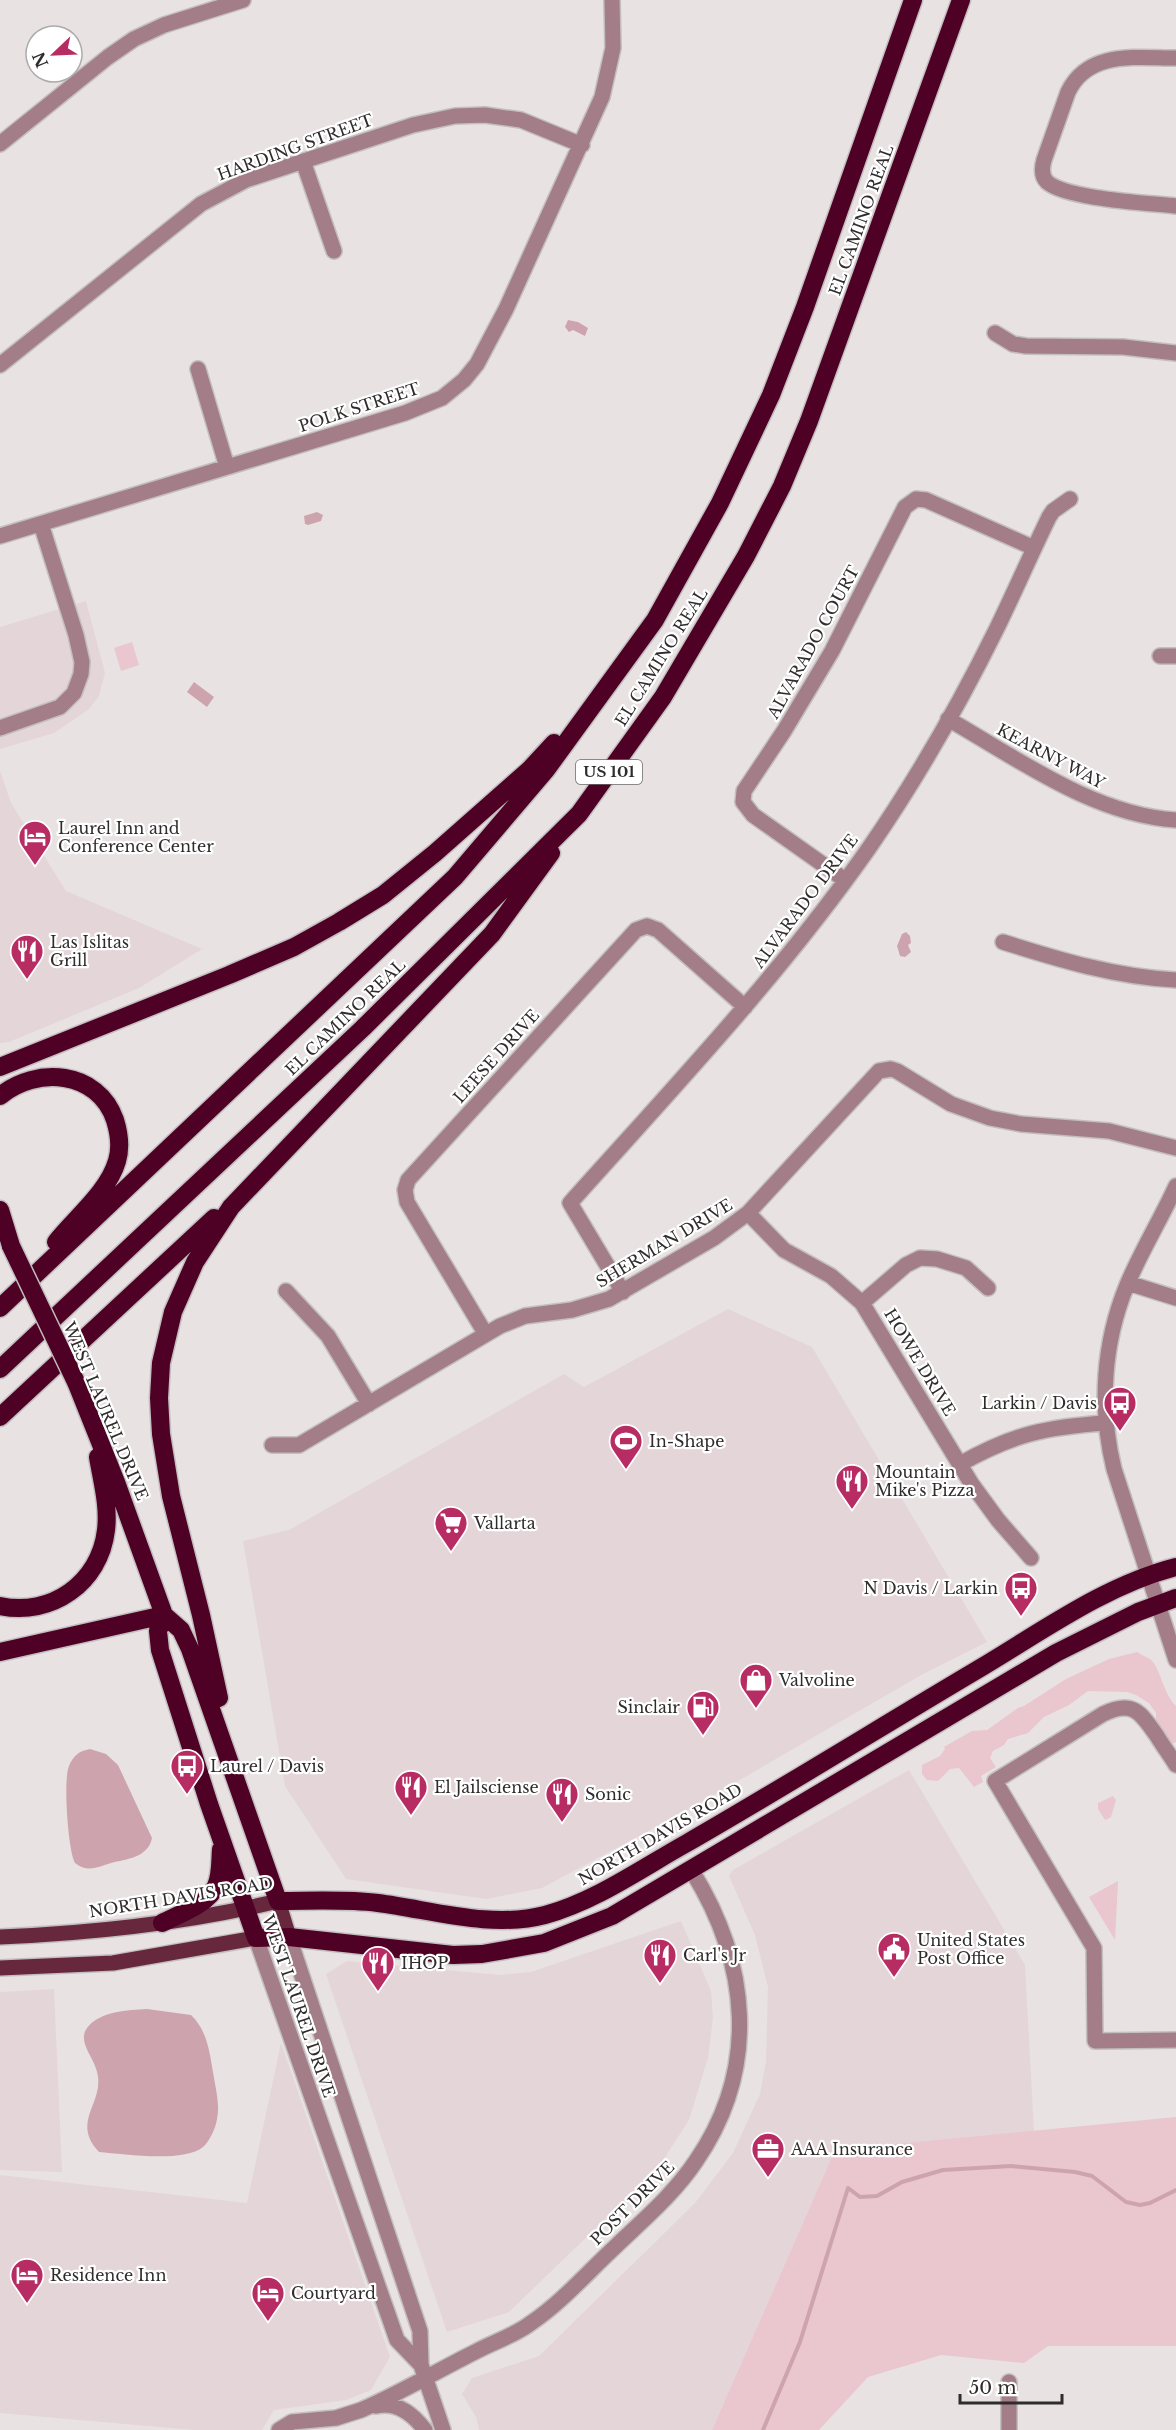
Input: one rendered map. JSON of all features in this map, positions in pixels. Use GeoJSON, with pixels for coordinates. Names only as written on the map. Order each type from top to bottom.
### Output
{"type":"FeatureCollection","features":[{"type":"Feature","properties":{"kind":"highway","name":"EL CAMINO REAL"},"geometry":{"type":"LineString","coordinates":[[0,1308],[455,877],[546,770],[602,694],[660,610],[720,503],[771,395],[805,307],[913,0]]}},
{"type":"Feature","properties":{"kind":"highway","name":"EL CAMINO REAL"},"geometry":{"type":"LineString","coordinates":[[0,1369],[363,1028],[579,814],[663,697],[746,556],[782,486],[809,421],[961,0]]}},
{"type":"Feature","properties":{"kind":"highway"},"geometry":{"type":"LineString","coordinates":[[0,1067],[294,947],[383,895],[529,770],[602,694]]}},
{"type":"Feature","properties":{"kind":"highway"},"geometry":{"type":"LineString","coordinates":[[235,1773],[201,1615],[171,1496],[160,1434],[159,1398],[162,1363],[173,1312],[195,1262],[231,1207],[492,934],[579,814]]}},
{"type":"Feature","properties":{"kind":"highway"},"geometry":{"type":"LineString","coordinates":[[0,1096],[15,1085],[38,1077],[62,1076],[75,1080],[88,1086],[106,1103],[117,1126],[119,1144],[118,1158],[106,1184],[0,1308]]}},
{"type":"Feature","properties":{"kind":"highway"},"geometry":{"type":"LineString","coordinates":[[0,1417],[263,1172]]}},
{"type":"Feature","properties":{"kind":"highway"},"geometry":{"type":"LineString","coordinates":[[0,1210],[10,1246]]}},
{"type":"Feature","properties":{"kind":"highway","name":"WEST LAUREL DRIVE"},"geometry":{"type":"LineString","coordinates":[[10,1246],[91,1417],[164,1615],[181,1630],[190,1649],[278,1901]]}},
{"type":"Feature","properties":{"kind":"highway"},"geometry":{"type":"LineString","coordinates":[[0,1606],[23,1609],[63,1598],[84,1581],[98,1558],[106,1532],[107,1515],[91,1417]]}},
{"type":"Feature","properties":{"kind":"highway","name":"NORTH DAVIS ROAD"},"geometry":{"type":"LineString","coordinates":[[278,1901],[327,1900],[376,1903],[484,1919],[519,1919],[537,1916],[583,1901],[699,1836],[1126,1583],[1176,1567]]}},
{"type":"Feature","properties":{"kind":"highway"},"geometry":{"type":"LineString","coordinates":[[256,1938],[289,1937],[453,1955],[482,1954],[544,1943],[612,1916],[692,1871],[1056,1653],[1176,1598]]}},
{"type":"Feature","properties":{"kind":"highway"},"geometry":{"type":"LineString","coordinates":[[0,1652],[164,1615]]}},
{"type":"Feature","properties":{"kind":"highway","name":"WEST LAUREL DRIVE"},"geometry":{"type":"LineString","coordinates":[[164,1615],[158,1631],[160,1650],[256,1938]]}},
{"type":"Feature","properties":{"kind":"highway"},"geometry":{"type":"LineString","coordinates":[[162,1923],[207,1898],[216,1888],[219,1877],[221,1838]]}},
{"type":"Feature","properties":{"kind":"main road","name":"WEST LAUREL DRIVE"},"geometry":{"type":"LineString","coordinates":[[0,1227],[10,1246]]}},
{"type":"Feature","properties":{"kind":"main road","name":"WEST LAUREL DRIVE"},"geometry":{"type":"LineString","coordinates":[[278,1901],[289,1937]]}},
{"type":"Feature","properties":{"kind":"main road","name":"NORTH DAVIS ROAD"},"geometry":{"type":"LineString","coordinates":[[0,1937],[93,1932],[162,1923],[278,1901]]}},
{"type":"Feature","properties":{"kind":"main road"},"geometry":{"type":"LineString","coordinates":[[0,1968],[113,1962],[256,1938]]}},
{"type":"Feature","properties":{"kind":"street"},"geometry":{"type":"LineString","coordinates":[[0,144],[108,57],[134,39],[172,22],[243,0]]}},
{"type":"Feature","properties":{"kind":"street","name":"POLK STREET"},"geometry":{"type":"LineString","coordinates":[[0,536],[426,405],[457,387],[471,373],[484,352],[582,145],[602,97],[611,66],[614,31],[612,0]]}},
{"type":"Feature","properties":{"kind":"street"},"geometry":{"type":"LineString","coordinates":[[1176,58],[1108,59],[1086,69],[1072,83],[1068,92],[1044,160],[1043,170],[1044,178],[1051,184],[1089,196],[1176,206]]}},
{"type":"Feature","properties":{"kind":"street","name":"HARDING STREET"},"geometry":{"type":"LineString","coordinates":[[0,365],[210,198],[246,180],[424,122],[465,115],[498,116],[521,120],[582,145]]}},
{"type":"Feature","properties":{"kind":"street"},"geometry":{"type":"LineString","coordinates":[[303,161],[334,251]]}},
{"type":"Feature","properties":{"kind":"street"},"geometry":{"type":"LineString","coordinates":[[994,333],[1018,345],[1123,347],[1176,353]]}},
{"type":"Feature","properties":{"kind":"street"},"geometry":{"type":"LineString","coordinates":[[198,369],[227,467]]}},
{"type":"Feature","properties":{"kind":"street","name":"ALVARADO DRIVE"},"geometry":{"type":"LineString","coordinates":[[623,1292],[570,1203],[745,1007],[845,880],[880,831],[948,719],[996,630],[1053,511],[1070,499]]}},
{"type":"Feature","properties":{"kind":"street","name":"ALVARADO COURT"},"geometry":{"type":"LineString","coordinates":[[845,880],[753,815],[746,807],[742,797],[747,785],[784,731],[832,651],[905,507],[916,500],[926,500],[1034,548]]}},
{"type":"Feature","properties":{"kind":"street"},"geometry":{"type":"LineString","coordinates":[[0,728],[60,707],[74,693],[81,674],[82,662],[76,635],[41,524]]}},
{"type":"Feature","properties":{"kind":"street","name":"KEARNY WAY"},"geometry":{"type":"LineString","coordinates":[[948,719],[1088,798],[1131,814],[1176,820]]}},
{"type":"Feature","properties":{"kind":"street","name":"LEESE DRIVE"},"geometry":{"type":"LineString","coordinates":[[485,1333],[407,1202],[406,1184],[412,1175],[636,930],[647,926],[658,930],[745,1007]]}},
{"type":"Feature","properties":{"kind":"street"},"geometry":{"type":"LineString","coordinates":[[1003,942],[1093,968],[1176,980]]}},
{"type":"Feature","properties":{"kind":"street","name":"SHERMAN DRIVE"},"geometry":{"type":"LineString","coordinates":[[272,1445],[299,1445],[485,1333],[525,1316],[585,1308],[623,1292],[714,1238],[748,1213],[873,1076],[885,1069],[897,1071],[951,1104],[990,1118],[1021,1124],[1109,1131],[1176,1148]]}},
{"type":"Feature","properties":{"kind":"street"},"geometry":{"type":"LineString","coordinates":[[1176,1186],[1128,1283],[1115,1320],[1109,1350],[1105,1393],[1106,1423],[1114,1469],[1176,1660]]}},
{"type":"Feature","properties":{"kind":"street","name":"HOWE DRIVE"},"geometry":{"type":"LineString","coordinates":[[748,1213],[784,1250],[831,1276],[862,1303],[988,1508],[1031,1557]]}},
{"type":"Feature","properties":{"kind":"street"},"geometry":{"type":"LineString","coordinates":[[862,1303],[906,1266],[920,1258],[937,1259],[966,1268],[988,1288]]}},
{"type":"Feature","properties":{"kind":"street"},"geometry":{"type":"LineString","coordinates":[[1128,1283],[1176,1298]]}},
{"type":"Feature","properties":{"kind":"street"},"geometry":{"type":"LineString","coordinates":[[286,1291],[328,1336],[369,1404]]}},
{"type":"Feature","properties":{"kind":"street"},"geometry":{"type":"LineString","coordinates":[[960,1464],[1000,1443],[1028,1433],[1052,1428],[1106,1423]]}},
{"type":"Feature","properties":{"kind":"street"},"geometry":{"type":"LineString","coordinates":[[1176,1763],[1143,1716],[1130,1707],[1122,1707],[1103,1714],[995,1781],[1094,1948],[1095,2041],[1176,2040]]}},
{"type":"Feature","properties":{"kind":"street","name":"POST DRIVE"},"geometry":{"type":"LineString","coordinates":[[362,2410],[423,2371],[533,2322],[663,2200],[691,2168],[710,2139],[732,2082],[740,2032],[739,2001],[734,1968],[721,1924],[692,1871]]}},
{"type":"Feature","properties":{"kind":"street","name":"WEST LAUREL DRIVE"},"geometry":{"type":"LineString","coordinates":[[289,1937],[420,2331],[423,2371]]}},
{"type":"Feature","properties":{"kind":"street","name":"WEST LAUREL DRIVE"},"geometry":{"type":"LineString","coordinates":[[256,1938],[397,2340],[423,2371]]}},
{"type":"Feature","properties":{"kind":"street"},"geometry":{"type":"LineString","coordinates":[[423,2371],[444,2430]]}},
{"type":"Feature","properties":{"kind":"street"},"geometry":{"type":"LineString","coordinates":[[1009,2382],[1009,2430]]}},
{"type":"Feature","properties":{"kind":"street"},"geometry":{"type":"LineString","coordinates":[[279,2430],[292,2422],[336,2418],[382,2405],[397,2406],[409,2413],[425,2430]]}},
{"type":"Feature","properties":{"kind":"shaded area"},"geometry":{"type":"Polygon","coordinates":[[[568,320],[578,322],[588,328],[585,336],[573,330],[569,332],[565,327],[568,320]]]}},
{"type":"Feature","properties":{"kind":"shaded area"},"geometry":{"type":"Polygon","coordinates":[[[317,512],[323,515],[321,521],[305,524],[304,516],[317,512]]]}},
{"type":"Feature","properties":{"kind":"shaded area"},"geometry":{"type":"Polygon","coordinates":[[[86,601],[105,673],[99,696],[89,709],[54,733],[0,749],[0,627],[86,601]]]}},
{"type":"Feature","properties":{"kind":"shaded area"},"geometry":{"type":"Polygon","coordinates":[[[132,642],[139,665],[121,671],[114,648],[132,642]]]}},
{"type":"Feature","properties":{"kind":"shaded area"},"geometry":{"type":"Polygon","coordinates":[[[194,682],[214,697],[207,707],[187,692],[194,682]]]}},
{"type":"Feature","properties":{"kind":"shaded area"},"geometry":{"type":"Polygon","coordinates":[[[0,771],[11,803],[66,891],[202,949],[139,988],[9,1042],[0,1043],[0,771]]]}},
{"type":"Feature","properties":{"kind":"shaded area"},"geometry":{"type":"Polygon","coordinates":[[[906,932],[910,936],[911,943],[908,945],[911,952],[905,957],[900,956],[897,946],[902,934],[906,932]]]}},
{"type":"Feature","properties":{"kind":"shaded area"},"geometry":{"type":"Polygon","coordinates":[[[728,1309],[812,1347],[987,1642],[923,1674],[693,1807],[542,1888],[486,1899],[346,1879],[285,1786],[243,1541],[289,1530],[564,1374],[584,1387],[728,1309]]]}},
{"type":"Feature","properties":{"kind":"shaded area"},"geometry":{"type":"Polygon","coordinates":[[[1137,1652],[1154,1663],[1176,1706],[1176,1742],[1171,1744],[1156,1720],[1156,1713],[1149,1703],[1136,1695],[1127,1692],[1088,1691],[1069,1705],[1044,1717],[1028,1733],[1008,1739],[1004,1745],[993,1751],[990,1758],[996,1767],[981,1776],[983,1782],[974,1787],[959,1768],[950,1769],[938,1781],[927,1780],[922,1774],[922,1765],[940,1756],[944,1747],[972,1731],[987,1730],[1066,1679],[1109,1659],[1137,1652]]]}},
{"type":"Feature","properties":{"kind":"shaded area"},"geometry":{"type":"Polygon","coordinates":[[[90,1749],[106,1754],[118,1765],[152,1838],[150,1845],[141,1854],[97,1867],[84,1868],[75,1863],[72,1856],[66,1785],[72,1759],[77,1754],[90,1749]]]}},
{"type":"Feature","properties":{"kind":"shaded area"},"geometry":{"type":"Polygon","coordinates":[[[909,1770],[1025,1965],[1034,2132],[835,2150],[712,2430],[479,2430],[476,2417],[462,2394],[472,2378],[539,2356],[695,2203],[733,2153],[760,2094],[766,2061],[768,1987],[755,1935],[729,1876],[733,1870],[909,1770]]]}},
{"type":"Feature","properties":{"kind":"shaded area"},"geometry":{"type":"Polygon","coordinates":[[[1113,1796],[1116,1800],[1111,1817],[1105,1820],[1098,1809],[1098,1803],[1113,1796]]]}},
{"type":"Feature","properties":{"kind":"shaded area"},"geometry":{"type":"Polygon","coordinates":[[[1118,1881],[1115,1940],[1089,1897],[1118,1881]]]}},
{"type":"Feature","properties":{"kind":"shaded area"},"geometry":{"type":"Polygon","coordinates":[[[681,1921],[711,1991],[713,2018],[708,2058],[689,2120],[658,2168],[509,2312],[447,2332],[326,1974],[347,1961],[500,1975],[531,1972],[681,1921]]]}},
{"type":"Feature","properties":{"kind":"shaded area"},"geometry":{"type":"Polygon","coordinates":[[[54,1989],[62,2172],[0,2170],[0,1992],[54,1989]]]}},
{"type":"Feature","properties":{"kind":"shaded area"},"geometry":{"type":"Polygon","coordinates":[[[147,2009],[191,2015],[197,2021],[205,2036],[217,2093],[218,2114],[215,2126],[203,2147],[182,2155],[137,2156],[99,2152],[87,2130],[98,2090],[98,2078],[86,2047],[85,2033],[87,2028],[99,2018],[123,2011],[147,2009]]]}},
{"type":"Feature","properties":{"kind":"shaded area"},"geometry":{"type":"Polygon","coordinates":[[[281,2043],[390,2357],[371,2390],[346,2400],[274,2410],[262,2430],[193,2430],[0,2413],[0,2175],[247,2203],[281,2043]]]}},
{"type":"Feature","properties":{"kind":"shaded area"},"geometry":{"type":"Polygon","coordinates":[[[1176,2117],[1176,2346],[1048,2346],[1024,2363],[941,2355],[868,2377],[819,2430],[712,2430],[835,2150],[1176,2117]]]}},
{"type":"Feature","properties":{"kind":"waterway"},"geometry":{"type":"LineString","coordinates":[[763,2430],[800,2342],[848,2188],[860,2197],[877,2196],[902,2182],[943,2170],[1011,2166],[1075,2172],[1092,2176],[1126,2202],[1140,2205],[1150,2203],[1176,2190]]}},
{"type":"Feature","properties":{"kind":"place","name":"Laurel Inn and Conference Center"},"geometry":{"type":"Point","coordinates":[35,866]}},
{"type":"Feature","properties":{"kind":"place","name":"Las Islitas Grill"},"geometry":{"type":"Point","coordinates":[27,980]}},
{"type":"Feature","properties":{"kind":"place","name":"Larkin / Davis"},"geometry":{"type":"Point","coordinates":[1120,1432]}},
{"type":"Feature","properties":{"kind":"place","name":"In-Shape"},"geometry":{"type":"Point","coordinates":[626,1470]}},
{"type":"Feature","properties":{"kind":"place","name":"Mountain Mike's Pizza"},"geometry":{"type":"Point","coordinates":[852,1510]}},
{"type":"Feature","properties":{"kind":"place","name":"Vallarta"},"geometry":{"type":"Point","coordinates":[451,1552]}},
{"type":"Feature","properties":{"kind":"place","name":"N Davis / Larkin"},"geometry":{"type":"Point","coordinates":[1021,1617]}},
{"type":"Feature","properties":{"kind":"place","name":"Valvoline"},"geometry":{"type":"Point","coordinates":[756,1709]}},
{"type":"Feature","properties":{"kind":"place","name":"Sinclair"},"geometry":{"type":"Point","coordinates":[703,1736]}},
{"type":"Feature","properties":{"kind":"place","name":"Laurel / Davis"},"geometry":{"type":"Point","coordinates":[187,1795]}},
{"type":"Feature","properties":{"kind":"place","name":"El Jailsciense"},"geometry":{"type":"Point","coordinates":[411,1816]}},
{"type":"Feature","properties":{"kind":"place","name":"Sonic"},"geometry":{"type":"Point","coordinates":[562,1823]}},
{"type":"Feature","properties":{"kind":"place","name":"United States Post Office"},"geometry":{"type":"Point","coordinates":[894,1978]}},
{"type":"Feature","properties":{"kind":"place","name":"Carl's Jr"},"geometry":{"type":"Point","coordinates":[660,1984]}},
{"type":"Feature","properties":{"kind":"place","name":"IHOP"},"geometry":{"type":"Point","coordinates":[378,1992]}},
{"type":"Feature","properties":{"kind":"place","name":"AAA Insurance"},"geometry":{"type":"Point","coordinates":[768,2178]}},
{"type":"Feature","properties":{"kind":"place","name":"Residence Inn"},"geometry":{"type":"Point","coordinates":[27,2304]}},
{"type":"Feature","properties":{"kind":"place","name":"Courtyard"},"geometry":{"type":"Point","coordinates":[268,2322]}}]}
